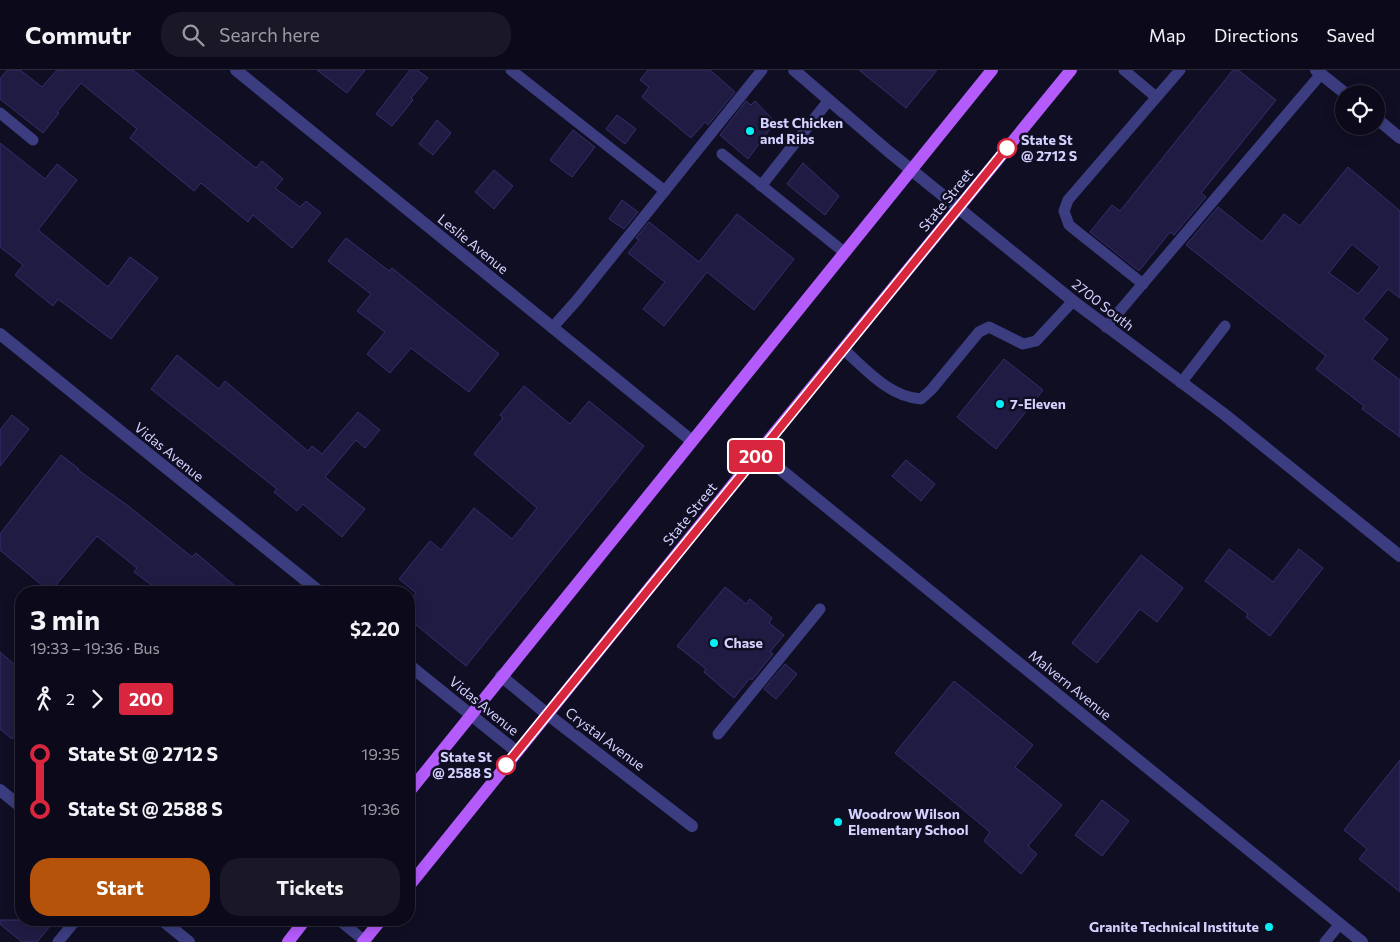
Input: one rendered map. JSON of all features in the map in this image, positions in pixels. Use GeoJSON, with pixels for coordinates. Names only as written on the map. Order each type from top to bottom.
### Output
{"type":"FeatureCollection","features":[{"type":"Feature","properties":{"kind":"main road"},"geometry":{"type":"LineString","coordinates":[[415,785],[992,70]]}},
{"type":"Feature","properties":{"kind":"main road","name":"State Street"},"geometry":{"type":"LineString","coordinates":[[415,879],[759,452],[1071,70]]}},
{"type":"Feature","properties":{"kind":"main road"},"geometry":{"type":"LineString","coordinates":[[288,942],[300,926]]}},
{"type":"Feature","properties":{"kind":"main road"},"geometry":{"type":"LineString","coordinates":[[364,942],[376,926]]}},
{"type":"Feature","properties":{"kind":"street","name":"Leslie Avenue"},"geometry":{"type":"LineString","coordinates":[[236,70],[692,441]]}},
{"type":"Feature","properties":{"kind":"street","name":"2700 South"},"geometry":{"type":"LineString","coordinates":[[794,70],[911,170],[1073,301],[1224,414],[1400,556]]}},
{"type":"Feature","properties":{"kind":"street"},"geometry":{"type":"LineString","coordinates":[[1319,72],[1335,85]]}},
{"type":"Feature","properties":{"kind":"street"},"geometry":{"type":"LineString","coordinates":[[1385,126],[1400,138]]}},
{"type":"Feature","properties":{"kind":"street","name":"Vidas Avenue"},"geometry":{"type":"LineString","coordinates":[[0,334],[313,586]]}},
{"type":"Feature","properties":{"kind":"street","name":"Malvern Avenue"},"geometry":{"type":"LineString","coordinates":[[759,452],[1362,942]]}},
{"type":"Feature","properties":{"kind":"street","name":"Vidas Avenue"},"geometry":{"type":"LineString","coordinates":[[415,669],[517,752]]}},
{"type":"Feature","properties":{"kind":"street","name":"Crystal Avenue"},"geometry":{"type":"LineString","coordinates":[[501,676],[692,826]]}},
{"type":"Feature","properties":{"kind":"street"},"geometry":{"type":"LineString","coordinates":[[0,790],[15,802]]}},
{"type":"Feature","properties":{"kind":"street"},"geometry":{"type":"LineString","coordinates":[[169,926],[189,942]]}},
{"type":"Feature","properties":{"kind":"lane"},"geometry":{"type":"LineString","coordinates":[[511,70],[665,191]]}},
{"type":"Feature","properties":{"kind":"lane"},"geometry":{"type":"LineString","coordinates":[[552,328],[577,300],[762,70]]}},
{"type":"Feature","properties":{"kind":"lane"},"geometry":{"type":"LineString","coordinates":[[1124,70],[1156,97]]}},
{"type":"Feature","properties":{"kind":"lane"},"geometry":{"type":"LineString","coordinates":[[1143,284],[1069,225],[1064,211],[1068,200],[1076,189],[1180,70]]}},
{"type":"Feature","properties":{"kind":"lane"},"geometry":{"type":"LineString","coordinates":[[1106,327],[1319,72]]}},
{"type":"Feature","properties":{"kind":"lane"},"geometry":{"type":"LineString","coordinates":[[761,186],[829,100]]}},
{"type":"Feature","properties":{"kind":"lane"},"geometry":{"type":"LineString","coordinates":[[0,113],[32,140]]}},
{"type":"Feature","properties":{"kind":"lane"},"geometry":{"type":"LineString","coordinates":[[722,154],[844,252]]}},
{"type":"Feature","properties":{"kind":"lane"},"geometry":{"type":"LineString","coordinates":[[843,350],[897,394],[921,399],[931,390],[979,332],[989,327],[1023,344],[1036,341],[1073,301]]}},
{"type":"Feature","properties":{"kind":"lane"},"geometry":{"type":"LineString","coordinates":[[1181,383],[1225,326]]}},
{"type":"Feature","properties":{"kind":"lane"},"geometry":{"type":"LineString","coordinates":[[718,734],[820,609]]}},
{"type":"Feature","properties":{"kind":"lane"},"geometry":{"type":"LineString","coordinates":[[1325,942],[1340,924]]}},
{"type":"Feature","properties":{"kind":"lane"},"geometry":{"type":"LineString","coordinates":[[58,942],[71,926]]}},
{"type":"Feature","properties":{"kind":"lane"},"geometry":{"type":"LineString","coordinates":[[346,926],[364,942]]}},
{"type":"Feature","properties":{"kind":"building"},"geometry":{"type":"Polygon","coordinates":[[[7,70],[20,70],[42,87],[57,70],[133,70],[256,168],[262,161],[283,179],[275,188],[300,207],[306,201],[321,213],[292,248],[253,215],[248,222],[201,183],[194,191],[130,138],[137,129],[81,83],[57,112],[59,113],[43,133],[0,99],[0,79],[7,70]]]}},
{"type":"Feature","properties":{"kind":"building"},"geometry":{"type":"Polygon","coordinates":[[[317,70],[365,70],[347,93],[317,70]]]}},
{"type":"Feature","properties":{"kind":"building"},"geometry":{"type":"Polygon","coordinates":[[[410,70],[417,70],[428,78],[411,98],[413,100],[392,126],[376,114],[410,70]]]}},
{"type":"Feature","properties":{"kind":"building"},"geometry":{"type":"Polygon","coordinates":[[[648,70],[710,70],[735,92],[708,125],[705,122],[691,138],[642,97],[649,87],[640,80],[648,70]]]}},
{"type":"Feature","properties":{"kind":"building"},"geometry":{"type":"Polygon","coordinates":[[[859,70],[937,70],[906,108],[859,70]]]}},
{"type":"Feature","properties":{"kind":"building"},"geometry":{"type":"Polygon","coordinates":[[[1233,70],[1238,70],[1276,100],[1201,193],[1206,197],[1174,235],[1170,232],[1139,271],[1090,232],[1112,205],[1120,211],[1233,70]]]}},
{"type":"Feature","properties":{"kind":"building","name":"Best Chicken and Ribs"},"geometry":{"type":"Polygon","coordinates":[[[746,101],[751,105],[755,101],[775,122],[748,159],[720,135],[746,101]]]}},
{"type":"Feature","properties":{"kind":"building"},"geometry":{"type":"Polygon","coordinates":[[[617,115],[636,129],[625,144],[606,129],[617,115]]]}},
{"type":"Feature","properties":{"kind":"building"},"geometry":{"type":"Polygon","coordinates":[[[437,120],[451,133],[433,155],[419,144],[437,120]]]}},
{"type":"Feature","properties":{"kind":"building"},"geometry":{"type":"Polygon","coordinates":[[[573,130],[595,147],[572,177],[550,160],[573,130]]]}},
{"type":"Feature","properties":{"kind":"building"},"geometry":{"type":"Polygon","coordinates":[[[0,143],[45,179],[57,164],[77,180],[38,230],[108,287],[130,257],[158,278],[111,339],[58,299],[53,306],[15,275],[23,265],[0,247],[0,143]]]}},
{"type":"Feature","properties":{"kind":"building"},"geometry":{"type":"Polygon","coordinates":[[[803,163],[839,196],[825,215],[787,184],[803,163]]]}},
{"type":"Feature","properties":{"kind":"building"},"geometry":{"type":"Polygon","coordinates":[[[1348,167],[1400,211],[1400,298],[1388,289],[1363,319],[1388,339],[1372,359],[1400,380],[1400,437],[1362,409],[1364,406],[1316,369],[1326,356],[1186,245],[1218,207],[1262,242],[1284,214],[1300,226],[1348,167]],[[1352,244],[1329,273],[1358,294],[1380,267],[1352,244]]]}},
{"type":"Feature","properties":{"kind":"building"},"geometry":{"type":"Polygon","coordinates":[[[494,170],[513,186],[494,209],[475,192],[494,170]]]}},
{"type":"Feature","properties":{"kind":"building"},"geometry":{"type":"Polygon","coordinates":[[[622,200],[638,212],[624,229],[609,219],[622,200]]]}},
{"type":"Feature","properties":{"kind":"building"},"geometry":{"type":"Polygon","coordinates":[[[737,214],[794,259],[754,310],[707,272],[664,326],[643,309],[665,282],[628,253],[639,240],[636,238],[649,222],[699,262],[737,214]]]}},
{"type":"Feature","properties":{"kind":"building"},"geometry":{"type":"Polygon","coordinates":[[[346,238],[389,271],[392,268],[499,354],[469,392],[411,348],[390,373],[367,354],[385,332],[357,311],[371,294],[328,261],[346,238]]]}},
{"type":"Feature","properties":{"kind":"building"},"geometry":{"type":"Polygon","coordinates":[[[177,355],[219,389],[225,381],[308,451],[312,446],[322,454],[358,412],[380,430],[365,448],[356,440],[325,477],[365,509],[342,537],[303,504],[297,511],[274,492],[277,489],[151,389],[177,355]]]}},
{"type":"Feature","properties":{"kind":"building","name":"7-Eleven"},"geometry":{"type":"Polygon","coordinates":[[[1004,359],[1043,390],[996,449],[957,417],[1004,359]]]}},
{"type":"Feature","properties":{"kind":"building"},"geometry":{"type":"Polygon","coordinates":[[[524,386],[570,424],[589,401],[644,446],[466,666],[415,624],[415,586],[408,586],[399,579],[430,541],[441,550],[474,508],[512,539],[537,508],[474,454],[503,418],[500,415],[524,386]]]}},
{"type":"Feature","properties":{"kind":"building"},"geometry":{"type":"Polygon","coordinates":[[[12,415],[29,429],[0,466],[0,430],[12,415]]]}},
{"type":"Feature","properties":{"kind":"building"},"geometry":{"type":"Polygon","coordinates":[[[61,455],[192,557],[196,553],[235,586],[153,586],[134,572],[137,568],[97,536],[55,586],[43,586],[0,550],[0,534],[61,455]]]}},
{"type":"Feature","properties":{"kind":"building"},"geometry":{"type":"Polygon","coordinates":[[[906,460],[935,484],[921,501],[892,476],[906,460]]]}},
{"type":"Feature","properties":{"kind":"building"},"geometry":{"type":"Polygon","coordinates":[[[1229,549],[1273,582],[1299,549],[1323,568],[1270,636],[1246,617],[1248,614],[1205,581],[1229,549]]]}},
{"type":"Feature","properties":{"kind":"building"},"geometry":{"type":"Polygon","coordinates":[[[1141,555],[1183,588],[1157,622],[1140,609],[1097,663],[1072,643],[1141,555]]]}},
{"type":"Feature","properties":{"kind":"building"},"geometry":{"type":"Polygon","coordinates":[[[725,587],[746,604],[750,599],[772,618],[769,623],[784,635],[770,652],[773,654],[752,680],[750,678],[734,698],[704,672],[706,669],[677,646],[725,587]]]}},
{"type":"Feature","properties":{"kind":"building"},"geometry":{"type":"Polygon","coordinates":[[[0,652],[15,665],[15,735],[12,739],[0,729],[0,652]]]}},
{"type":"Feature","properties":{"kind":"building"},"geometry":{"type":"Polygon","coordinates":[[[785,664],[797,674],[776,699],[764,689],[785,664]]]}},
{"type":"Feature","properties":{"kind":"building"},"geometry":{"type":"Polygon","coordinates":[[[954,681],[1033,745],[1015,767],[1062,805],[1028,846],[1037,854],[1021,874],[984,841],[990,832],[895,753],[954,681]]]}},
{"type":"Feature","properties":{"kind":"building"},"geometry":{"type":"Polygon","coordinates":[[[1400,760],[1400,892],[1359,859],[1367,849],[1344,830],[1400,760]]]}},
{"type":"Feature","properties":{"kind":"building"},"geometry":{"type":"Polygon","coordinates":[[[1102,800],[1129,821],[1102,856],[1075,835],[1102,800]]]}},
{"type":"Feature","properties":{"kind":"building"},"geometry":{"type":"Polygon","coordinates":[[[0,920],[15,920],[15,926],[50,926],[37,942],[22,942],[0,924],[0,920]]]}},
{"type":"Feature","properties":{"kind":"bus line","name":"200"},"geometry":{"type":"LineString","coordinates":[[506,765],[1007,148]]}},
{"type":"Feature","properties":{"kind":"place","name":"Best Chicken and Ribs"},"geometry":{"type":"Point","coordinates":[750,131]}},
{"type":"Feature","properties":{"kind":"place","name":"State St @ 2712 S"},"geometry":{"type":"Point","coordinates":[1007,148]}},
{"type":"Feature","properties":{"kind":"place","name":"7-Eleven"},"geometry":{"type":"Point","coordinates":[1000,404]}},
{"type":"Feature","properties":{"kind":"place","name":"Chase"},"geometry":{"type":"Point","coordinates":[714,643]}},
{"type":"Feature","properties":{"kind":"place","name":"State St @ 2588 S"},"geometry":{"type":"Point","coordinates":[506,765]}},
{"type":"Feature","properties":{"kind":"place","name":"Woodrow Wilson Elementary School"},"geometry":{"type":"Point","coordinates":[838,822]}},
{"type":"Feature","properties":{"kind":"place","name":"Granite Technical Institute"},"geometry":{"type":"Point","coordinates":[1269,927]}}]}
